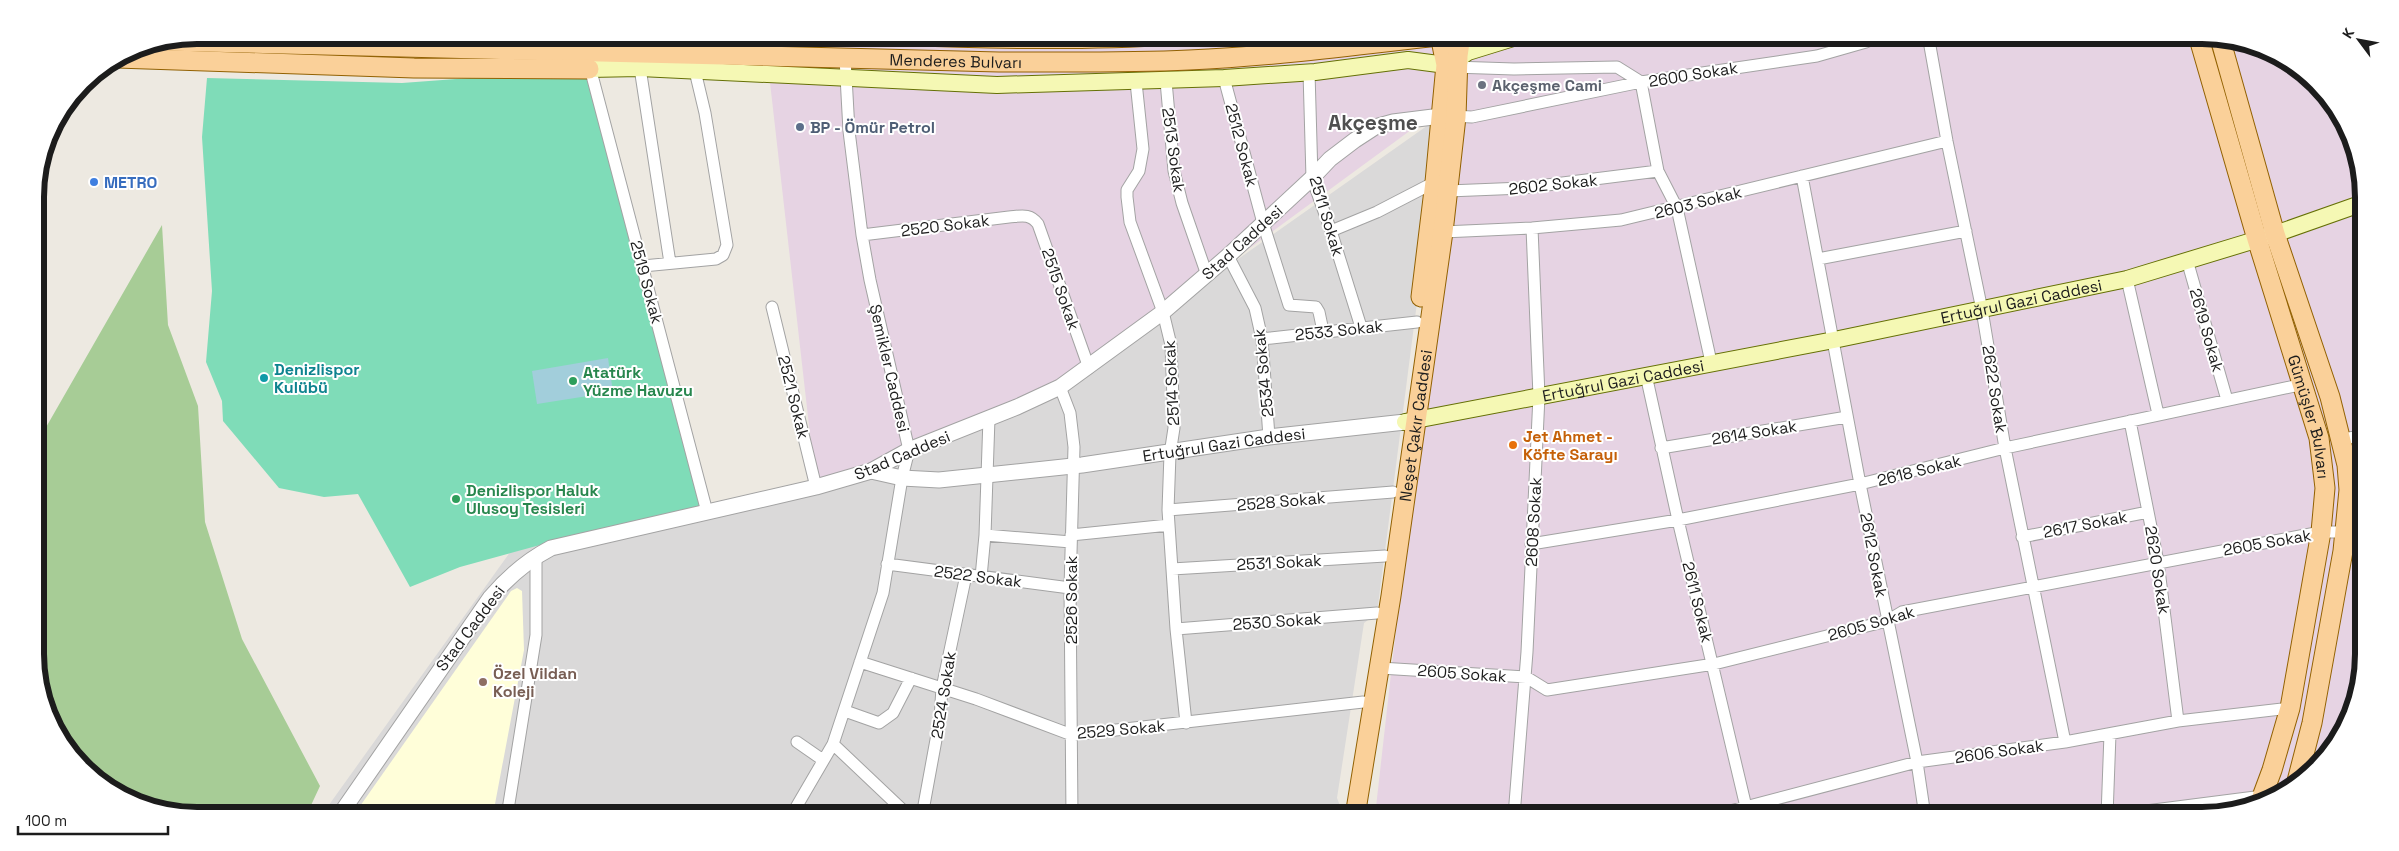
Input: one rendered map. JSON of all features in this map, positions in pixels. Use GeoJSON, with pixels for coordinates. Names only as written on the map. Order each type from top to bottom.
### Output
{"type":"FeatureCollection","features":[{"type":"Feature","properties":{"kind":"main road","name":"Menderes Bulvarı"},"geometry":{"type":"LineString","coordinates":[[232,44],[590,60],[845,58],[999,62],[1188,60],[1382,44]]}},
{"type":"Feature","properties":{"kind":"main road","name":"Neşet Çakır Caddesi"},"geometry":{"type":"LineString","coordinates":[[1445,44],[1452,67]]}},
{"type":"Feature","properties":{"kind":"main road","name":"Neşet Çakır Caddesi"},"geometry":{"type":"LineString","coordinates":[[1357,807],[1380,668],[1410,421],[1417,322],[1442,186],[1452,67],[1458,44]]}},
{"type":"Feature","properties":{"kind":"main road"},"geometry":{"type":"LineString","coordinates":[[130,58],[414,68],[590,60],[640,68],[997,85],[1166,82],[1309,72],[1408,60],[1452,67],[1468,52],[1494,44]]}},
{"type":"Feature","properties":{"kind":"main road","name":"Gümüşler Bulvarı"},"geometry":{"type":"LineString","coordinates":[[2201,44],[2257,239],[2304,384],[2319,438],[2325,488],[2321,532],[2290,708],[2262,795]]}},
{"type":"Feature","properties":{"kind":"main road","name":"Gümüşler Bulvarı"},"geometry":{"type":"LineString","coordinates":[[2222,45],[2275,234],[2330,397],[2347,465],[2354,532],[2299,773]]}},
{"type":"Feature","properties":{"kind":"main road","name":"Neşet Çakır Caddesi"},"geometry":{"type":"LineString","coordinates":[[1347,807],[1377,613],[1393,492],[1410,421],[1443,232],[1442,186]]}},
{"type":"Feature","properties":{"kind":"main road","name":"Ertuğrul Gazi Caddesi"},"geometry":{"type":"LineString","coordinates":[[1410,421],[1834,340],[2127,278],[2275,234],[2355,206]]}},
{"type":"Feature","properties":{"kind":"street","name":"2600 Sokak"},"geometry":{"type":"LineString","coordinates":[[1452,67],[1514,69],[1617,67],[1641,82],[1817,56],[1859,44]]}},
{"type":"Feature","properties":{"kind":"street","name":"2622 Sokak"},"geometry":{"type":"LineString","coordinates":[[1930,44],[1947,141],[1982,310],[2022,537],[2064,742]]}},
{"type":"Feature","properties":{"kind":"street","name":"Şemikler Caddesi"},"geometry":{"type":"LineString","coordinates":[[796,807],[833,744],[883,593],[902,478],[909,450],[870,280],[862,235],[848,132],[845,58]]}},
{"type":"Feature","properties":{"kind":"street","name":"2519 Sokak"},"geometry":{"type":"LineString","coordinates":[[590,60],[707,512]]}},
{"type":"Feature","properties":{"kind":"street"},"geometry":{"type":"LineString","coordinates":[[640,68],[670,264]]}},
{"type":"Feature","properties":{"kind":"street"},"geometry":{"type":"LineString","coordinates":[[643,266],[716,258],[723,255],[727,245],[705,113],[695,71]]}},
{"type":"Feature","properties":{"kind":"street","name":"2511 Sokak"},"geometry":{"type":"LineString","coordinates":[[1309,72],[1312,178],[1361,327]]}},
{"type":"Feature","properties":{"kind":"street","name":"2512 Sokak"},"geometry":{"type":"LineString","coordinates":[[1224,78],[1263,223],[1289,306],[1316,307],[1323,331]]}},
{"type":"Feature","properties":{"kind":"street","name":"2514 Sokak"},"geometry":{"type":"LineString","coordinates":[[1136,82],[1143,149],[1139,171],[1127,190],[1126,197],[1130,222],[1162,312],[1171,345],[1174,428],[1170,454],[1168,510],[1176,629],[1186,723]]}},
{"type":"Feature","properties":{"kind":"street","name":"2513 Sokak"},"geometry":{"type":"LineString","coordinates":[[1166,82],[1174,171],[1182,203],[1207,275]]}},
{"type":"Feature","properties":{"kind":"street"},"geometry":{"type":"LineString","coordinates":[[1449,116],[1472,117],[1641,82],[1658,171],[1677,208],[1711,362]]}},
{"type":"Feature","properties":{"kind":"street","name":"Stad Caddesi"},"geometry":{"type":"LineString","coordinates":[[345,807],[490,598],[517,570],[536,555],[551,548],[816,487],[871,471],[909,450],[1060,387],[1089,368],[1207,275],[1330,159],[1375,127],[1408,119],[1449,116]]}},
{"type":"Feature","properties":{"kind":"street","name":"2603 Sokak"},"geometry":{"type":"LineString","coordinates":[[1443,232],[1532,228],[1621,220],[1677,208],[1947,141]]}},
{"type":"Feature","properties":{"kind":"street","name":"2602 Sokak"},"geometry":{"type":"LineString","coordinates":[[1442,186],[1523,188],[1658,171]]}},
{"type":"Feature","properties":{"kind":"street","name":"2612 Sokak"},"geometry":{"type":"LineString","coordinates":[[1802,176],[1860,484],[1917,762],[1924,807]]}},
{"type":"Feature","properties":{"kind":"street"},"geometry":{"type":"LineString","coordinates":[[1331,231],[1442,186]]}},
{"type":"Feature","properties":{"kind":"street","name":"2520 Sokak"},"geometry":{"type":"LineString","coordinates":[[862,235],[1027,215]]}},
{"type":"Feature","properties":{"kind":"street","name":"2515 Sokak"},"geometry":{"type":"LineString","coordinates":[[1027,215],[1034,218],[1038,224],[1089,368]]}},
{"type":"Feature","properties":{"kind":"street","name":"2608 Sokak"},"geometry":{"type":"LineString","coordinates":[[1515,807],[1526,677],[1539,396],[1532,228]]}},
{"type":"Feature","properties":{"kind":"street"},"geometry":{"type":"LineString","coordinates":[[1818,259],[1966,231]]}},
{"type":"Feature","properties":{"kind":"street","name":"2534 Sokak"},"geometry":{"type":"LineString","coordinates":[[1228,256],[1255,308],[1262,339],[1269,437]]}},
{"type":"Feature","properties":{"kind":"street","name":"2619 Sokak"},"geometry":{"type":"LineString","coordinates":[[2187,260],[2227,400]]}},
{"type":"Feature","properties":{"kind":"street"},"geometry":{"type":"LineString","coordinates":[[2127,278],[2158,414]]}},
{"type":"Feature","properties":{"kind":"street","name":"2521 Sokak"},"geometry":{"type":"LineString","coordinates":[[772,307],[816,487]]}},
{"type":"Feature","properties":{"kind":"street","name":"2533 Sokak"},"geometry":{"type":"LineString","coordinates":[[1262,339],[1417,322]]}},
{"type":"Feature","properties":{"kind":"street","name":"2611 Sokak"},"geometry":{"type":"LineString","coordinates":[[1646,375],[1678,520],[1714,664],[1746,807]]}},
{"type":"Feature","properties":{"kind":"street","name":"2618 Sokak"},"geometry":{"type":"LineString","coordinates":[[1531,544],[1678,520],[1860,484],[2005,448],[2304,384]]}},
{"type":"Feature","properties":{"kind":"street","name":"2526 Sokak"},"geometry":{"type":"LineString","coordinates":[[1060,387],[1070,413],[1074,447],[1070,588],[1072,807]]}},
{"type":"Feature","properties":{"kind":"street","name":"2614 Sokak"},"geometry":{"type":"LineString","coordinates":[[1662,448],[1847,416]]}},
{"type":"Feature","properties":{"kind":"street"},"geometry":{"type":"LineString","coordinates":[[981,577],[985,535],[989,418]]}},
{"type":"Feature","properties":{"kind":"street","name":"Ertuğrul Gazi Caddesi"},"geometry":{"type":"LineString","coordinates":[[871,471],[902,478],[939,480],[1170,454],[1269,437],[1410,421]]}},
{"type":"Feature","properties":{"kind":"street","name":"2620 Sokak"},"geometry":{"type":"LineString","coordinates":[[2130,421],[2158,562],[2178,721]]}},
{"type":"Feature","properties":{"kind":"street"},"geometry":{"type":"LineString","coordinates":[[2341,439],[2355,437]]}},
{"type":"Feature","properties":{"kind":"street","name":"2528 Sokak"},"geometry":{"type":"LineString","coordinates":[[1168,510],[1393,492]]}},
{"type":"Feature","properties":{"kind":"street","name":"2617 Sokak"},"geometry":{"type":"LineString","coordinates":[[2022,537],[2148,512]]}},
{"type":"Feature","properties":{"kind":"street"},"geometry":{"type":"LineString","coordinates":[[985,535],[1071,538],[1169,525]]}},
{"type":"Feature","properties":{"kind":"street","name":"2605 Sokak"},"geometry":{"type":"LineString","coordinates":[[1380,668],[1526,677],[1547,690],[1714,664],[1888,621],[1902,612],[2321,532],[2354,532]]}},
{"type":"Feature","properties":{"kind":"street"},"geometry":{"type":"LineString","coordinates":[[508,807],[536,635],[536,555]]}},
{"type":"Feature","properties":{"kind":"street","name":"2531 Sokak"},"geometry":{"type":"LineString","coordinates":[[1172,569],[1385,556]]}},
{"type":"Feature","properties":{"kind":"street","name":"2522 Sokak"},"geometry":{"type":"LineString","coordinates":[[887,564],[1070,588]]}},
{"type":"Feature","properties":{"kind":"street","name":"2524 Sokak"},"geometry":{"type":"LineString","coordinates":[[924,807],[940,718],[942,688],[966,575]]}},
{"type":"Feature","properties":{"kind":"street","name":"2530 Sokak"},"geometry":{"type":"LineString","coordinates":[[1176,629],[1377,613]]}},
{"type":"Feature","properties":{"kind":"street","name":"2529 Sokak"},"geometry":{"type":"LineString","coordinates":[[860,662],[942,688],[1072,735],[1363,702]]}},
{"type":"Feature","properties":{"kind":"street"},"geometry":{"type":"LineString","coordinates":[[845,711],[880,723],[893,713],[911,678]]}},
{"type":"Feature","properties":{"kind":"street","name":"2606 Sokak"},"geometry":{"type":"LineString","coordinates":[[1746,807],[1917,762],[2064,742],[2178,721],[2290,708]]}},
{"type":"Feature","properties":{"kind":"street"},"geometry":{"type":"LineString","coordinates":[[2107,807],[2110,734]]}},
{"type":"Feature","properties":{"kind":"street"},"geometry":{"type":"LineString","coordinates":[[797,742],[823,760]]}},
{"type":"Feature","properties":{"kind":"street"},"geometry":{"type":"LineString","coordinates":[[833,744],[900,807]]}},
{"type":"Feature","properties":{"kind":"street"},"geometry":{"type":"LineString","coordinates":[[2194,807],[2242,802]]}},
{"type":"Feature","properties":{"kind":"shaded area"},"geometry":{"type":"Polygon","coordinates":[[[201,44],[2213,44],[2252,52],[2270,59],[2287,69],[2303,82],[2330,112],[2340,129],[2347,147],[2354,177],[2355,665],[2347,704],[2340,722],[2324,748],[2296,776],[2261,796],[2242,802],[2213,807],[1376,807],[1456,97],[1060,387],[816,487],[767,56],[201,44]]]}},
{"type":"Feature","properties":{"kind":"shaded area"},"geometry":{"type":"Polygon","coordinates":[[[1441,116],[1377,613],[1364,623],[1337,798],[1340,807],[327,807],[523,534],[816,487],[1163,312],[1441,116]]]}},
{"type":"Feature","properties":{"kind":"shaded area","name":"Özel Vildan Koleji"},"geometry":{"type":"Polygon","coordinates":[[[517,588],[522,591],[524,650],[495,804],[492,807],[359,807],[511,591],[517,588]]]}},
{"type":"Feature","properties":{"kind":"green space"},"geometry":{"type":"Polygon","coordinates":[[[589,69],[707,512],[540,545],[460,567],[410,587],[358,494],[324,497],[279,488],[223,421],[222,401],[206,362],[212,291],[202,137],[207,78],[402,83],[589,69]]]}},
{"type":"Feature","properties":{"kind":"green space"},"geometry":{"type":"Polygon","coordinates":[[[162,225],[168,325],[198,406],[205,522],[242,639],[320,786],[310,807],[196,807],[157,802],[129,792],[112,782],[82,755],[69,739],[59,722],[52,704],[44,665],[44,431],[162,225]]]}},
{"type":"Feature","properties":{"kind":"water","name":"Atatürk Yüzme Havuzu"},"geometry":{"type":"Polygon","coordinates":[[[608,358],[613,392],[537,404],[532,371],[608,358]]]}},
{"type":"Feature","properties":{"kind":"place","name":"Akçeşme Cami"},"geometry":{"type":"Point","coordinates":[1482,85]}},
{"type":"Feature","properties":{"kind":"place","name":"BP - Ömür Petrol"},"geometry":{"type":"Point","coordinates":[800,127]}},
{"type":"Feature","properties":{"kind":"place","name":"METRO"},"geometry":{"type":"Point","coordinates":[94,182]}},
{"type":"Feature","properties":{"kind":"place","name":"Denizlispor Kulübü"},"geometry":{"type":"Point","coordinates":[264,378]}},
{"type":"Feature","properties":{"kind":"place","name":"Atatürk Yüzme Havuzu"},"geometry":{"type":"Point","coordinates":[573,381]}},
{"type":"Feature","properties":{"kind":"place","name":"Jet Ahmet - Köfte Sarayı"},"geometry":{"type":"Point","coordinates":[1513,445]}},
{"type":"Feature","properties":{"kind":"place","name":"Denizlispor Haluk Ulusoy Tesisleri"},"geometry":{"type":"Point","coordinates":[456,499]}},
{"type":"Feature","properties":{"kind":"place","name":"Özel Vildan Koleji"},"geometry":{"type":"Point","coordinates":[483,682]}},
{"type":"Feature","properties":{"kind":"district","name":"Akçeşme"},"geometry":{"type":"Point","coordinates":[1373,123]}}]}
